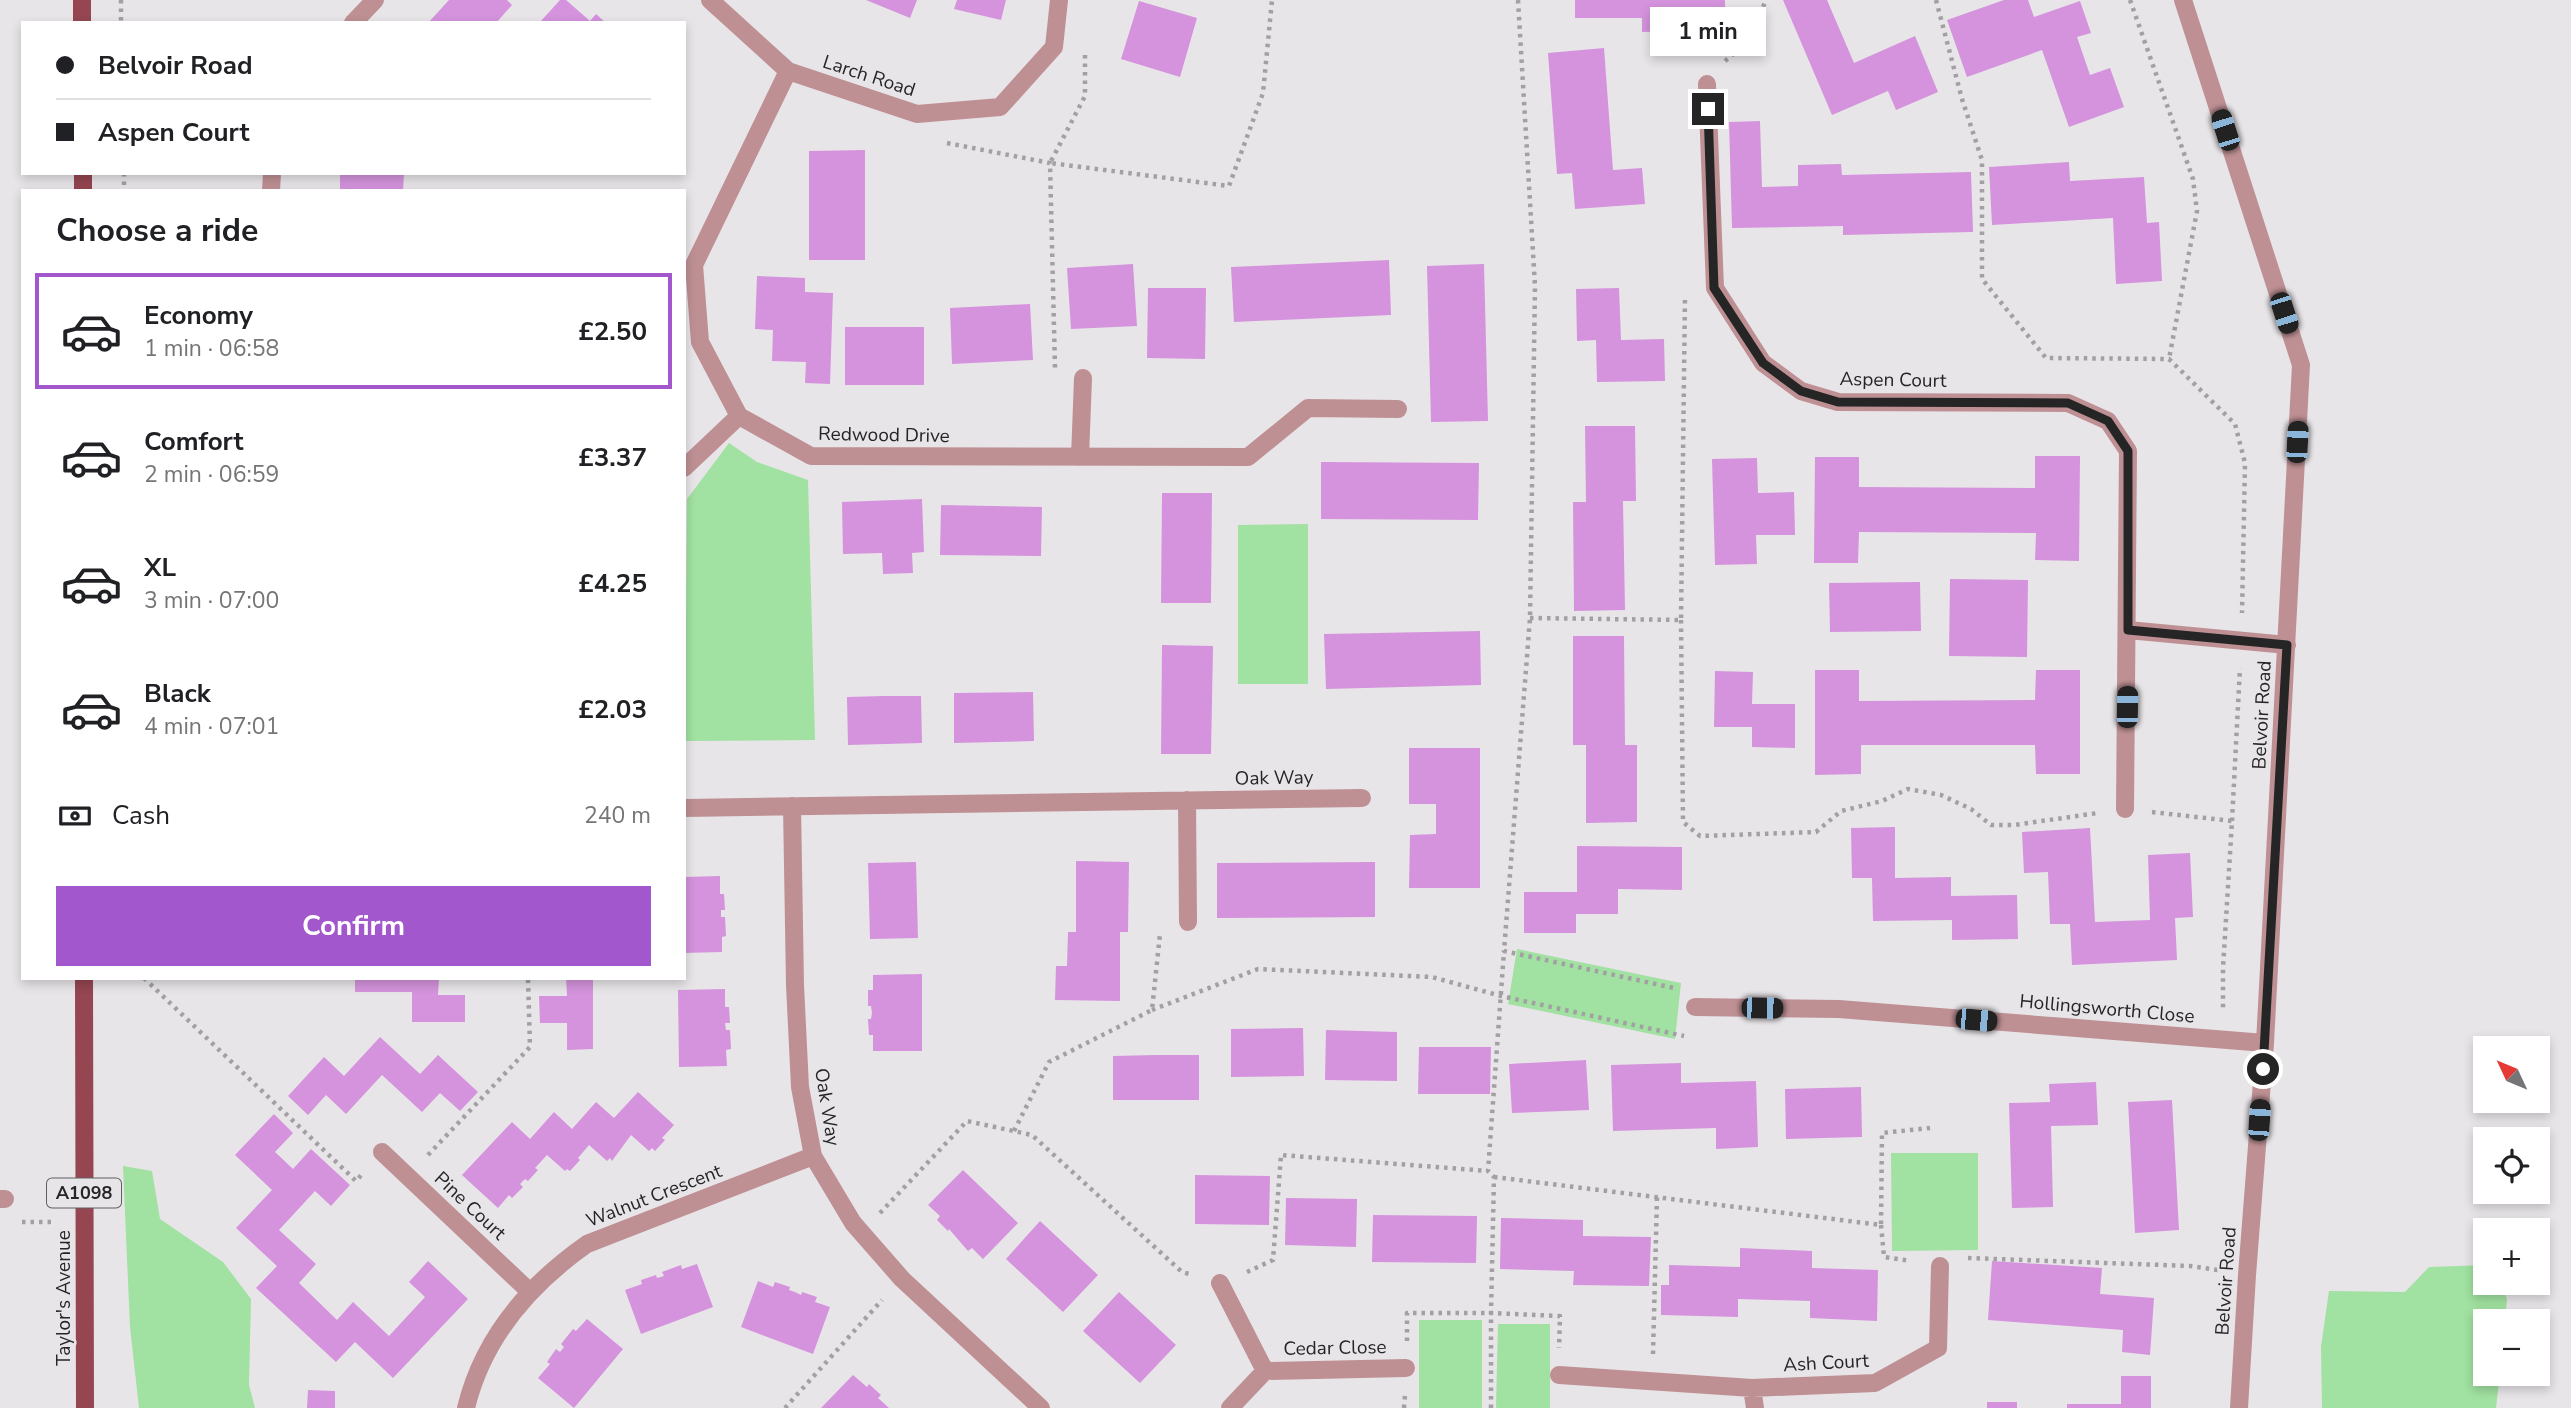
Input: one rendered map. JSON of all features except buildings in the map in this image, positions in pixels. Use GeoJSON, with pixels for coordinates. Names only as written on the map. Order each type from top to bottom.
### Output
{"type":"FeatureCollection","features":[{"type":"Feature","properties":{"kind":"main road"},"geometry":{"type":"LineString","coordinates":[[82,0],[82,21]]}},
{"type":"Feature","properties":{"kind":"main road","name":"Taylor's Avenue"},"geometry":{"type":"LineString","coordinates":[[83,980],[85,1408]]}},
{"type":"Feature","properties":{"kind":"street"},"geometry":{"type":"LineString","coordinates":[[355,21],[375,0]]}},
{"type":"Feature","properties":{"kind":"street","name":"Larch Road"},"geometry":{"type":"LineString","coordinates":[[710,0],[788,72],[917,114],[1000,107],[1054,47],[1059,0]]}},
{"type":"Feature","properties":{"kind":"street","name":"Belvoir Road"},"geometry":{"type":"LineString","coordinates":[[2183,0],[2301,365],[2265,1043],[2246,1275],[2239,1408]]}},
{"type":"Feature","properties":{"kind":"street"},"geometry":{"type":"LineString","coordinates":[[686,466],[739,416],[700,342],[694,265],[788,72]]}},
{"type":"Feature","properties":{"kind":"street"},"geometry":{"type":"LineString","coordinates":[[1707,84],[1714,288]]}},
{"type":"Feature","properties":{"kind":"street","name":"Aspen Court"},"geometry":{"type":"LineString","coordinates":[[1714,288],[1763,363],[1801,391],[1838,402],[2068,403],[2108,421],[2128,451],[2125,809]]}},
{"type":"Feature","properties":{"kind":"street"},"geometry":{"type":"LineString","coordinates":[[1080,457],[1083,379]]}},
{"type":"Feature","properties":{"kind":"street","name":"Redwood Drive"},"geometry":{"type":"LineString","coordinates":[[739,416],[811,456],[1248,457],[1308,408],[1398,409]]}},
{"type":"Feature","properties":{"kind":"street"},"geometry":{"type":"LineString","coordinates":[[2128,630],[2287,645]]}},
{"type":"Feature","properties":{"kind":"street","name":"Oak Way"},"geometry":{"type":"LineString","coordinates":[[686,808],[1362,798]]}},
{"type":"Feature","properties":{"kind":"street"},"geometry":{"type":"LineString","coordinates":[[1187,800],[1188,922]]}},
{"type":"Feature","properties":{"kind":"street","name":"Oak Way"},"geometry":{"type":"LineString","coordinates":[[792,806],[800,1087],[813,1156],[861,1232],[902,1279],[1041,1408]]}},
{"type":"Feature","properties":{"kind":"street","name":"Hollingsworth Close"},"geometry":{"type":"LineString","coordinates":[[1695,1007],[1839,1009],[2265,1043]]}},
{"type":"Feature","properties":{"kind":"street","name":"Pine Court"},"geometry":{"type":"LineString","coordinates":[[382,1152],[529,1291]]}},
{"type":"Feature","properties":{"kind":"street","name":"Walnut Crescent"},"geometry":{"type":"LineString","coordinates":[[466,1408],[471,1388],[495,1337],[529,1291],[556,1265],[587,1244],[813,1156]]}},
{"type":"Feature","properties":{"kind":"street","name":"Ash Court"},"geometry":{"type":"LineString","coordinates":[[1559,1375],[1752,1388],[1875,1382],[1938,1348],[1940,1266]]}},
{"type":"Feature","properties":{"kind":"street","name":"Cedar Close"},"geometry":{"type":"LineString","coordinates":[[1220,1283],[1265,1371]]}},
{"type":"Feature","properties":{"kind":"street","name":"Cedar Close"},"geometry":{"type":"LineString","coordinates":[[1230,1408],[1265,1371],[1406,1368]]}},
{"type":"Feature","properties":{"kind":"street"},"geometry":{"type":"LineString","coordinates":[[1752,1388],[1755,1408]]}},
{"type":"Feature","properties":{"kind":"path"},"geometry":{"type":"LineString","coordinates":[[121,0],[121,21]]}},
{"type":"Feature","properties":{"kind":"path"},"geometry":{"type":"LineString","coordinates":[[1050,163],[1229,186],[1263,93],[1272,0]]}},
{"type":"Feature","properties":{"kind":"path"},"geometry":{"type":"LineString","coordinates":[[1491,1408],[1493,1177],[1488,1171],[1530,618],[1535,286],[1518,0]]}},
{"type":"Feature","properties":{"kind":"path"},"geometry":{"type":"LineString","coordinates":[[1707,84],[1720,66],[1748,43],[1766,0]]}},
{"type":"Feature","properties":{"kind":"path"},"geometry":{"type":"LineString","coordinates":[[2130,0],[2193,178],[2197,211],[2169,359]]}},
{"type":"Feature","properties":{"kind":"path"},"geometry":{"type":"LineString","coordinates":[[1083,379],[1084,367],[1055,369],[1050,163],[1085,96],[1085,45]]}},
{"type":"Feature","properties":{"kind":"path"},"geometry":{"type":"LineString","coordinates":[[1714,288],[1685,288],[1681,620],[1683,822],[1700,836],[1816,832],[1841,811],[1882,801],[1908,789],[1941,795],[1971,809],[1991,825],[2014,825],[2125,809],[2232,821],[2223,968],[2223,1040]]}},
{"type":"Feature","properties":{"kind":"path"},"geometry":{"type":"LineString","coordinates":[[1530,618],[1681,620]]}},
{"type":"Feature","properties":{"kind":"path"},"geometry":{"type":"LineString","coordinates":[[1152,1010],[1160,934],[1188,922]]}},
{"type":"Feature","properties":{"kind":"path"},"geometry":{"type":"LineString","coordinates":[[1014,1131],[1049,1062],[1152,1010],[1258,969],[1432,977],[1501,996],[1688,1037],[1695,1007],[1685,991],[1504,951]]}},
{"type":"Feature","properties":{"kind":"path"},"geometry":{"type":"LineString","coordinates":[[146,980],[356,1181],[382,1152]]}},
{"type":"Feature","properties":{"kind":"path"},"geometry":{"type":"LineString","coordinates":[[408,1177],[530,1047],[528,980]]}},
{"type":"Feature","properties":{"kind":"path"},"geometry":{"type":"LineString","coordinates":[[861,1232],[967,1121],[1032,1135],[1182,1272],[1220,1283],[1273,1260],[1280,1155],[1488,1171]]}},
{"type":"Feature","properties":{"kind":"path"},"geometry":{"type":"LineString","coordinates":[[1930,1128],[1882,1133],[1881,1225],[1884,1257],[1940,1266],[1938,1257],[2190,1266],[2246,1275]]}},
{"type":"Feature","properties":{"kind":"path"},"geometry":{"type":"LineString","coordinates":[[1493,1177],[1881,1225]]}},
{"type":"Feature","properties":{"kind":"path"},"geometry":{"type":"LineString","coordinates":[[1652,1381],[1657,1197]]}},
{"type":"Feature","properties":{"kind":"path"},"geometry":{"type":"LineString","coordinates":[[2,1199],[5,1221],[84,1222]]}},
{"type":"Feature","properties":{"kind":"path"},"geometry":{"type":"LineString","coordinates":[[785,1408],[902,1279]]}},
{"type":"Feature","properties":{"kind":"path"},"geometry":{"type":"LineString","coordinates":[[1406,1368],[1407,1313],[1491,1312],[1560,1316],[1559,1375]]}},
{"type":"Feature","properties":{"kind":"green space"},"geometry":{"type":"Polygon","coordinates":[[[729,443],[757,462],[808,480],[815,740],[686,741],[687,499],[729,443]]]}},
{"type":"Feature","properties":{"kind":"green space"},"geometry":{"type":"Polygon","coordinates":[[[1308,524],[1308,684],[1238,684],[1238,525],[1308,524]]]}},
{"type":"Feature","properties":{"kind":"green space"},"geometry":{"type":"Polygon","coordinates":[[[1517,949],[1681,983],[1675,1039],[1508,1004],[1517,949]]]}},
{"type":"Feature","properties":{"kind":"green space"},"geometry":{"type":"Polygon","coordinates":[[[1891,1153],[1978,1153],[1978,1250],[1892,1251],[1891,1153]]]}},
{"type":"Feature","properties":{"kind":"green space"},"geometry":{"type":"Polygon","coordinates":[[[123,1166],[152,1171],[160,1219],[223,1262],[251,1299],[249,1385],[255,1408],[139,1408],[130,1327],[123,1166]]]}},
{"type":"Feature","properties":{"kind":"green space"},"geometry":{"type":"Polygon","coordinates":[[[2473,1265],[2473,1295],[2505,1295],[2506,1309],[2473,1309],[2473,1386],[2499,1386],[2496,1408],[2322,1408],[2321,1347],[2329,1291],[2405,1292],[2429,1267],[2473,1265]]]}},
{"type":"Feature","properties":{"kind":"green space"},"geometry":{"type":"Polygon","coordinates":[[[1419,1320],[1482,1320],[1482,1408],[1419,1408],[1419,1320]]]}},
{"type":"Feature","properties":{"kind":"green space"},"geometry":{"type":"Polygon","coordinates":[[[1498,1324],[1550,1324],[1550,1408],[1496,1408],[1498,1324]]]}},
{"type":"Feature","properties":{"kind":"route"},"geometry":{"type":"LineString","coordinates":[[1708,109],[1714,288],[1763,363],[1801,391],[1838,402],[2068,403],[2108,421],[2128,451],[2128,630],[2287,645],[2263,1069]]}}]}
